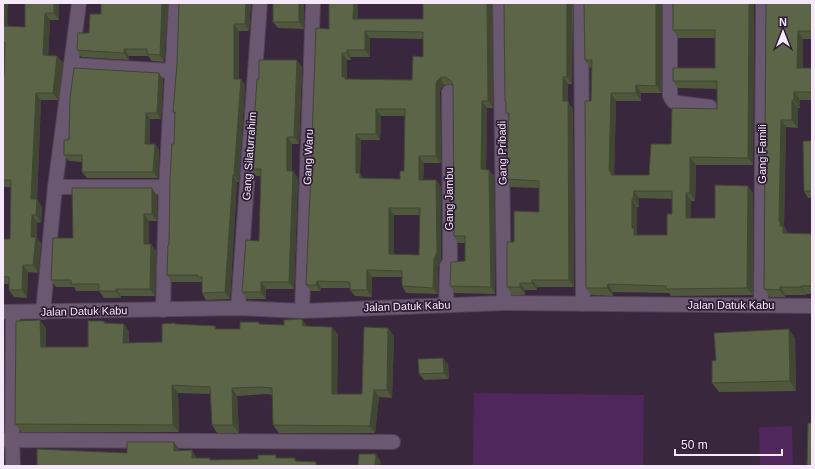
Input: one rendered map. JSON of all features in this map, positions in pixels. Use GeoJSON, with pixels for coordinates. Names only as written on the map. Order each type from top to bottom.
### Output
{"type":"FeatureCollection","features":[{"type":"Feature","properties":{"kind":"street"},"geometry":{"type":"LineString","coordinates":[[43,312],[55,186],[72,66],[79,3]]}},
{"type":"Feature","properties":{"kind":"street"},"geometry":{"type":"LineString","coordinates":[[163,310],[166,188],[176,3]]}},
{"type":"Feature","properties":{"kind":"street","name":"Gang Silaturrahim"},"geometry":{"type":"LineString","coordinates":[[238,308],[260,3]]}},
{"type":"Feature","properties":{"kind":"street","name":"Gang Waru"},"geometry":{"type":"LineString","coordinates":[[302,311],[313,3]]}},
{"type":"Feature","properties":{"kind":"street","name":"Gang Pribadi"},"geometry":{"type":"LineString","coordinates":[[500,3],[504,303]]}},
{"type":"Feature","properties":{"kind":"street"},"geometry":{"type":"LineString","coordinates":[[581,3],[583,304]]}},
{"type":"Feature","properties":{"kind":"street"},"geometry":{"type":"LineString","coordinates":[[670,3],[670,96],[673,102],[710,107]]}},
{"type":"Feature","properties":{"kind":"street","name":"Gang Famili"},"geometry":{"type":"LineString","coordinates":[[761,306],[763,3]]}},
{"type":"Feature","properties":{"kind":"street"},"geometry":{"type":"LineString","coordinates":[[72,66],[173,71]]}},
{"type":"Feature","properties":{"kind":"street","name":"Gang Jambu"},"geometry":{"type":"LineString","coordinates":[[446,304],[447,266],[450,261],[449,92]]}},
{"type":"Feature","properties":{"kind":"street"},"geometry":{"type":"LineString","coordinates":[[55,186],[166,188]]}},
{"type":"Feature","properties":{"kind":"street","name":"Jalan Datuk Kabu"},"geometry":{"type":"LineString","coordinates":[[8,312],[238,308],[302,311],[446,304],[504,303],[812,306]]}},
{"type":"Feature","properties":{"kind":"street"},"geometry":{"type":"LineString","coordinates":[[8,312],[7,440],[13,466]]}},
{"type":"Feature","properties":{"kind":"street"},"geometry":{"type":"LineString","coordinates":[[7,440],[393,442]]}},
{"type":"Feature","properties":{"kind":"shaded area"},"geometry":{"type":"Polygon","coordinates":[[[474,393],[644,395],[643,466],[473,466],[474,393]]]}},
{"type":"Feature","properties":{"kind":"shaded area"},"geometry":{"type":"Polygon","coordinates":[[[792,426],[793,466],[760,466],[759,427],[792,426]]]}},
{"type":"Feature","properties":{"kind":"building"},"geometry":{"type":"Polygon","coordinates":[[[25,3],[54,3],[54,13],[45,13],[43,55],[57,56],[53,93],[36,93],[31,199],[37,199],[36,215],[32,215],[31,237],[36,237],[33,265],[23,265],[22,290],[9,290],[9,277],[3,277],[3,239],[10,239],[11,180],[3,180],[3,76],[5,42],[3,42],[3,26],[25,27],[25,3]]]}},
{"type":"Feature","properties":{"kind":"building"},"geometry":{"type":"Polygon","coordinates":[[[101,3],[162,3],[160,55],[147,54],[147,49],[124,49],[124,53],[77,50],[78,33],[89,33],[90,14],[101,14],[101,3]]]}},
{"type":"Feature","properties":{"kind":"building"},"geometry":{"type":"Polygon","coordinates":[[[179,3],[246,3],[245,24],[234,24],[234,79],[241,79],[225,292],[202,293],[202,277],[198,277],[198,275],[167,275],[170,180],[172,144],[174,144],[175,112],[173,112],[177,64],[179,3]]]}},
{"type":"Feature","properties":{"kind":"building"},"geometry":{"type":"Polygon","coordinates":[[[273,3],[299,3],[299,22],[273,22],[273,3]]]}},
{"type":"Feature","properties":{"kind":"building"},"geometry":{"type":"Polygon","coordinates":[[[329,3],[354,3],[353,19],[423,19],[423,3],[487,3],[488,101],[482,101],[481,169],[489,170],[491,287],[450,286],[451,262],[465,261],[465,236],[454,236],[453,85],[451,81],[445,77],[440,78],[436,85],[436,156],[419,156],[419,180],[436,180],[437,252],[434,259],[433,288],[402,286],[402,271],[367,270],[367,290],[350,290],[350,282],[317,281],[316,285],[306,285],[312,171],[316,28],[329,29],[329,3]],[[365,31],[365,50],[347,50],[347,53],[342,53],[342,77],[345,77],[345,79],[412,80],[413,56],[423,57],[423,32],[365,31]],[[376,109],[376,134],[356,134],[356,173],[360,173],[360,178],[400,179],[400,171],[404,171],[405,109],[376,109]],[[389,208],[389,254],[419,255],[420,208],[389,208]]]}},
{"type":"Feature","properties":{"kind":"building"},"geometry":{"type":"Polygon","coordinates":[[[504,3],[567,3],[567,77],[563,77],[563,101],[568,101],[569,280],[532,280],[532,283],[520,283],[520,287],[507,287],[507,242],[514,242],[514,211],[539,212],[539,181],[506,179],[509,113],[506,113],[505,101],[504,3]]]}},
{"type":"Feature","properties":{"kind":"building"},"geometry":{"type":"Polygon","coordinates":[[[584,3],[656,3],[656,86],[636,85],[636,93],[611,93],[609,171],[611,171],[611,175],[649,175],[651,144],[671,144],[672,108],[717,109],[717,81],[673,81],[673,68],[715,68],[715,30],[673,30],[673,3],[749,3],[748,158],[690,157],[690,193],[686,193],[686,218],[715,218],[715,185],[748,186],[747,288],[666,289],[666,286],[608,284],[607,288],[586,288],[585,101],[591,101],[592,60],[585,60],[584,3]],[[634,191],[632,199],[632,228],[634,228],[634,235],[667,235],[667,214],[672,214],[672,191],[634,191]]]}},
{"type":"Feature","properties":{"kind":"building"},"geometry":{"type":"Polygon","coordinates":[[[766,3],[812,3],[812,31],[798,31],[797,68],[812,68],[812,92],[794,92],[794,100],[792,100],[792,120],[781,120],[779,221],[780,226],[783,226],[783,233],[812,234],[812,286],[780,287],[780,290],[764,289],[766,3]]]}},
{"type":"Feature","properties":{"kind":"building"},"geometry":{"type":"Polygon","coordinates":[[[259,60],[297,60],[294,137],[287,137],[287,171],[293,171],[289,282],[261,282],[261,292],[242,292],[246,240],[259,241],[261,169],[251,169],[257,79],[259,79],[259,60]]]}},
{"type":"Feature","properties":{"kind":"building"},"geometry":{"type":"Polygon","coordinates":[[[74,68],[159,73],[157,113],[146,113],[145,144],[155,144],[153,172],[82,172],[82,155],[64,155],[64,140],[69,140],[70,98],[74,68]]]}},
{"type":"Feature","properties":{"kind":"building"},"geometry":{"type":"Polygon","coordinates":[[[803,141],[812,141],[812,191],[804,191],[803,141]]]}},
{"type":"Feature","properties":{"kind":"building"},"geometry":{"type":"Polygon","coordinates":[[[72,188],[152,188],[152,214],[144,214],[144,244],[151,244],[150,289],[116,289],[116,291],[99,291],[99,284],[71,284],[71,280],[51,280],[53,238],[73,238],[72,188]]]}},
{"type":"Feature","properties":{"kind":"building"},"geometry":{"type":"Polygon","coordinates":[[[302,319],[303,326],[332,327],[332,394],[362,394],[364,327],[388,328],[387,390],[374,390],[370,426],[273,425],[272,388],[261,387],[232,388],[233,425],[212,425],[210,387],[172,385],[173,425],[15,424],[16,321],[40,320],[41,347],[88,347],[88,321],[104,321],[104,323],[124,324],[123,343],[162,342],[162,324],[175,323],[215,326],[215,329],[240,329],[240,322],[259,322],[259,324],[284,325],[284,320],[302,319]]]}},
{"type":"Feature","properties":{"kind":"building"},"geometry":{"type":"Polygon","coordinates":[[[789,329],[790,381],[712,383],[712,361],[716,360],[714,333],[789,329]]]}},
{"type":"Feature","properties":{"kind":"building"},"geometry":{"type":"Polygon","coordinates":[[[443,358],[444,373],[419,374],[418,359],[443,358]]]}},
{"type":"Feature","properties":{"kind":"building"},"geometry":{"type":"Polygon","coordinates":[[[808,423],[812,423],[812,466],[807,466],[808,423]]]}},
{"type":"Feature","properties":{"kind":"building"},"geometry":{"type":"Polygon","coordinates":[[[127,442],[174,442],[174,451],[192,450],[192,458],[210,458],[210,460],[258,459],[258,455],[276,455],[276,458],[295,458],[295,461],[316,462],[316,465],[358,465],[359,454],[376,454],[375,466],[37,466],[37,449],[127,453],[127,442]]]}}]}
